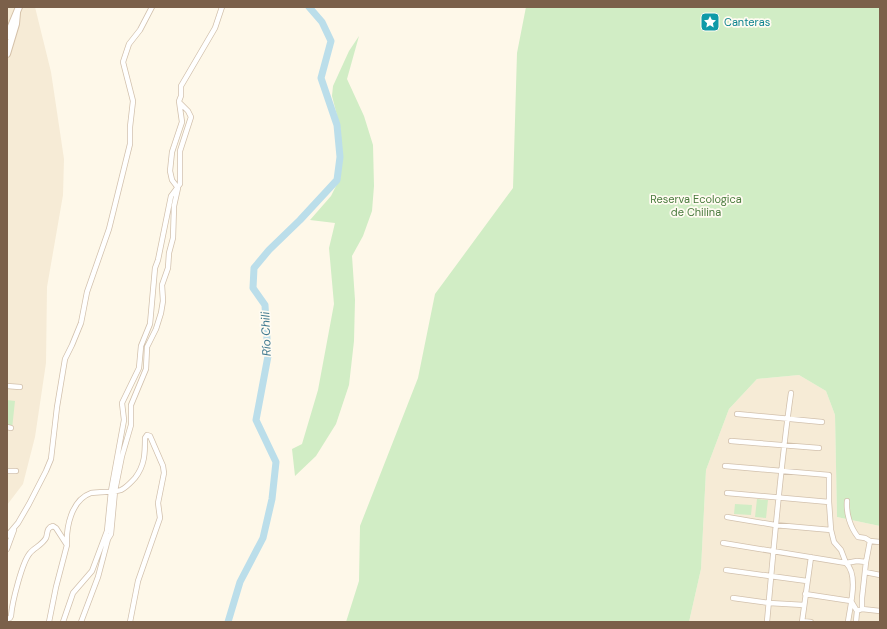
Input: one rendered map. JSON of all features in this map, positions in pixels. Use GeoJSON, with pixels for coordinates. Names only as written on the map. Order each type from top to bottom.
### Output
{"type":"FeatureCollection","features":[{"type":"Feature","properties":{"kind":"main road"},"geometry":{"type":"LineString","coordinates":[[7,36],[11,23],[18,10]]}},
{"type":"Feature","properties":{"kind":"main road"},"geometry":{"type":"LineString","coordinates":[[7,52],[11,23]]}},
{"type":"Feature","properties":{"kind":"street"},"geometry":{"type":"LineString","coordinates":[[7,536],[15,527],[29,504],[51,459],[57,407],[65,359],[81,323],[87,292],[109,229],[130,144],[133,101],[122,62],[129,44],[140,30],[152,7]]}},
{"type":"Feature","properties":{"kind":"street"},"geometry":{"type":"LineString","coordinates":[[178,188],[172,180],[170,172],[172,152],[182,122],[179,101],[182,83],[209,40],[222,7]]}},
{"type":"Feature","properties":{"kind":"street"},"geometry":{"type":"LineString","coordinates":[[81,622],[98,577],[108,539],[111,534],[113,491],[131,425],[132,402],[140,387],[146,369],[147,347],[156,330],[163,301],[162,285],[168,268],[169,253],[173,238],[174,206],[180,184],[180,151],[191,117],[179,101]]}},
{"type":"Feature","properties":{"kind":"street"},"geometry":{"type":"LineString","coordinates":[[63,622],[73,593],[92,570],[107,531],[124,420],[122,403],[139,368],[141,346],[151,320],[155,268],[172,196],[178,188]]}},
{"type":"Feature","properties":{"kind":"street"},"geometry":{"type":"LineString","coordinates":[[7,386],[20,387]]}},
{"type":"Feature","properties":{"kind":"street"},"geometry":{"type":"LineString","coordinates":[[767,622],[780,471],[791,393]]}},
{"type":"Feature","properties":{"kind":"street"},"geometry":{"type":"LineString","coordinates":[[737,414],[822,422]]}},
{"type":"Feature","properties":{"kind":"street"},"geometry":{"type":"LineString","coordinates":[[50,622],[56,587],[67,545],[67,532],[73,508],[82,499],[90,494],[113,491],[127,486],[140,471],[146,454],[145,438],[147,435],[150,436],[163,466],[164,473],[158,503],[160,518],[138,581],[130,622]]}},
{"type":"Feature","properties":{"kind":"street"},"geometry":{"type":"LineString","coordinates":[[731,441],[819,448]]}},
{"type":"Feature","properties":{"kind":"street"},"geometry":{"type":"LineString","coordinates":[[725,466],[829,475],[829,502],[834,542],[841,550],[846,563],[852,572],[852,596],[848,622]]}},
{"type":"Feature","properties":{"kind":"street"},"geometry":{"type":"LineString","coordinates":[[7,471],[16,471]]}},
{"type":"Feature","properties":{"kind":"street"},"geometry":{"type":"LineString","coordinates":[[726,493],[829,502]]}},
{"type":"Feature","properties":{"kind":"street"},"geometry":{"type":"LineString","coordinates":[[847,501],[848,516],[858,537],[865,538],[870,541],[880,542]]}},
{"type":"Feature","properties":{"kind":"street"},"geometry":{"type":"LineString","coordinates":[[727,517],[832,530]]}},
{"type":"Feature","properties":{"kind":"street"},"geometry":{"type":"LineString","coordinates":[[7,619],[11,616],[27,558],[45,539],[50,527],[53,526],[56,528],[67,545]]}},
{"type":"Feature","properties":{"kind":"street"},"geometry":{"type":"LineString","coordinates":[[7,549],[15,527]]}},
{"type":"Feature","properties":{"kind":"street"},"geometry":{"type":"LineString","coordinates":[[856,622],[860,610],[870,541]]}},
{"type":"Feature","properties":{"kind":"street"},"geometry":{"type":"LineString","coordinates":[[724,543],[846,563],[857,561],[866,562]]}},
{"type":"Feature","properties":{"kind":"street"},"geometry":{"type":"LineString","coordinates":[[811,557],[802,621],[811,622]]}},
{"type":"Feature","properties":{"kind":"street"},"geometry":{"type":"LineString","coordinates":[[726,570],[807,581]]}},
{"type":"Feature","properties":{"kind":"street"},"geometry":{"type":"LineString","coordinates":[[865,572],[880,574]]}},
{"type":"Feature","properties":{"kind":"street"},"geometry":{"type":"LineString","coordinates":[[806,594],[851,601],[860,610],[880,611]]}},
{"type":"Feature","properties":{"kind":"street"},"geometry":{"type":"LineString","coordinates":[[733,598],[804,606]]}},
{"type":"Feature","properties":{"kind":"shaded area"},"geometry":{"type":"Polygon","coordinates":[[[7,7],[35,7],[51,72],[64,159],[63,195],[47,287],[46,363],[35,437],[23,484],[7,505],[7,7]]]}},
{"type":"Feature","properties":{"kind":"shaded area"},"geometry":{"type":"Polygon","coordinates":[[[799,375],[826,391],[835,415],[837,517],[880,526],[880,622],[689,622],[701,569],[706,470],[729,409],[757,379],[799,375]]]}},
{"type":"Feature","properties":{"kind":"green space","name":"Reserva Ecologica de Chilina"},"geometry":{"type":"Polygon","coordinates":[[[526,7],[880,7],[880,526],[837,517],[835,415],[826,391],[799,375],[757,379],[729,409],[706,470],[701,569],[689,622],[346,622],[359,581],[360,526],[418,378],[435,294],[513,188],[517,53],[526,7]]]}},
{"type":"Feature","properties":{"kind":"green space"},"geometry":{"type":"Polygon","coordinates":[[[359,36],[347,79],[364,116],[373,145],[374,186],[372,211],[363,236],[352,256],[355,300],[354,341],[349,385],[336,424],[316,456],[295,476],[292,449],[302,444],[318,390],[334,304],[329,248],[335,223],[310,220],[331,196],[341,176],[341,131],[332,96],[333,86],[349,51],[359,36]]]}},
{"type":"Feature","properties":{"kind":"green space"},"geometry":{"type":"Polygon","coordinates":[[[7,400],[15,401],[12,429],[7,429],[7,400]]]}},
{"type":"Feature","properties":{"kind":"green space"},"geometry":{"type":"Polygon","coordinates":[[[757,499],[768,500],[766,518],[755,517],[757,499]]]}},
{"type":"Feature","properties":{"kind":"green space"},"geometry":{"type":"Polygon","coordinates":[[[735,504],[752,505],[751,515],[734,514],[735,504]]]}},
{"type":"Feature","properties":{"kind":"waterway","name":"Río Chili"},"geometry":{"type":"LineString","coordinates":[[228,622],[240,582],[263,538],[272,499],[276,462],[256,420],[268,356],[265,305],[253,288],[254,268],[269,250],[300,220],[337,180],[340,157],[337,125],[321,78],[331,41],[322,22],[309,7]]}},
{"type":"Feature","properties":{"kind":"place","name":"Canteras"},"geometry":{"type":"Point","coordinates":[710,22]}}]}
